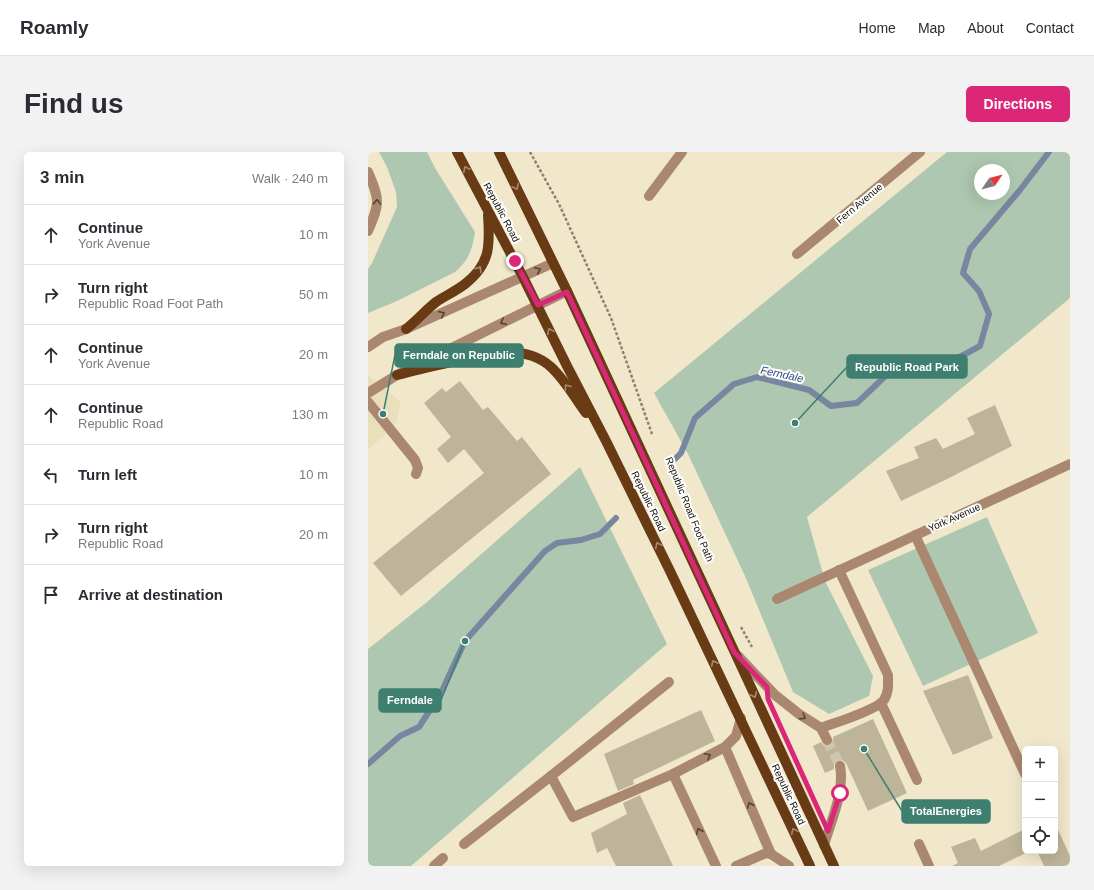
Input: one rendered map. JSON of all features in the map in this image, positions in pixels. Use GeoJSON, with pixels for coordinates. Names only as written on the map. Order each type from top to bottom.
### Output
{"type":"FeatureCollection","features":[{"type":"Feature","properties":{"kind":"main road","name":"Republic Road"},"geometry":{"type":"LineString","coordinates":[[457,152],[538,305],[606,441],[670,571],[810,866]]}},
{"type":"Feature","properties":{"kind":"main road","name":"Republic Road"},"geometry":{"type":"LineString","coordinates":[[499,152],[567,292],[834,866]]}},
{"type":"Feature","properties":{"kind":"main road"},"geometry":{"type":"LineString","coordinates":[[406,329],[436,303],[475,275],[485,261],[490,238],[488,211]]}},
{"type":"Feature","properties":{"kind":"main road"},"geometry":{"type":"LineString","coordinates":[[397,374],[494,353],[512,352],[536,357],[550,367],[559,377],[606,441]]}},
{"type":"Feature","properties":{"kind":"street"},"geometry":{"type":"LineString","coordinates":[[649,196],[682,152]]}},
{"type":"Feature","properties":{"kind":"street","name":"Fern Avenue"},"geometry":{"type":"LineString","coordinates":[[797,254],[920,152]]}},
{"type":"Feature","properties":{"kind":"street"},"geometry":{"type":"LineString","coordinates":[[368,172],[377,194],[377,212],[368,231]]}},
{"type":"Feature","properties":{"kind":"street"},"geometry":{"type":"LineString","coordinates":[[368,347],[383,337],[406,329],[553,263]]}},
{"type":"Feature","properties":{"kind":"street"},"geometry":{"type":"LineString","coordinates":[[368,393],[397,374],[567,292]]}},
{"type":"Feature","properties":{"kind":"street"},"geometry":{"type":"LineString","coordinates":[[368,402],[415,460],[418,468],[416,474]]}},
{"type":"Feature","properties":{"kind":"street","name":"York Avenue"},"geometry":{"type":"LineString","coordinates":[[777,599],[1070,464]]}},
{"type":"Feature","properties":{"kind":"street"},"geometry":{"type":"LineString","coordinates":[[914,535],[1022,768]]}},
{"type":"Feature","properties":{"kind":"street"},"geometry":{"type":"LineString","coordinates":[[821,728],[877,706],[881,703],[889,689],[888,675],[839,570]]}},
{"type":"Feature","properties":{"kind":"street"},"geometry":{"type":"LineString","coordinates":[[734,652],[775,695],[799,714],[821,728],[827,740]]}},
{"type":"Feature","properties":{"kind":"street"},"geometry":{"type":"LineString","coordinates":[[464,844],[669,682]]}},
{"type":"Feature","properties":{"kind":"street"},"geometry":{"type":"LineString","coordinates":[[881,703],[917,780]]}},
{"type":"Feature","properties":{"kind":"street"},"geometry":{"type":"LineString","coordinates":[[551,776],[573,817],[673,774],[725,747],[736,736],[740,718]]}},
{"type":"Feature","properties":{"kind":"street"},"geometry":{"type":"LineString","coordinates":[[725,747],[771,854]]}},
{"type":"Feature","properties":{"kind":"street"},"geometry":{"type":"LineString","coordinates":[[824,845],[840,793],[842,776],[840,766]]}},
{"type":"Feature","properties":{"kind":"street"},"geometry":{"type":"LineString","coordinates":[[673,774],[716,866]]}},
{"type":"Feature","properties":{"kind":"street"},"geometry":{"type":"LineString","coordinates":[[919,844],[929,866]]}},
{"type":"Feature","properties":{"kind":"street"},"geometry":{"type":"LineString","coordinates":[[736,866],[766,853],[771,854],[788,866]]}},
{"type":"Feature","properties":{"kind":"street"},"geometry":{"type":"LineString","coordinates":[[434,866],[443,858]]}},
{"type":"Feature","properties":{"kind":"path"},"geometry":{"type":"LineString","coordinates":[[530,152],[559,204],[610,318],[654,440]]}},
{"type":"Feature","properties":{"kind":"path"},"geometry":{"type":"LineString","coordinates":[[741,626],[755,653]]}},
{"type":"Feature","properties":{"kind":"shaded area"},"geometry":{"type":"Polygon","coordinates":[[[368,375],[401,402],[395,427],[368,449],[368,375]]]}},
{"type":"Feature","properties":{"kind":"green space"},"geometry":{"type":"Polygon","coordinates":[[[379,152],[427,152],[435,168],[475,232],[473,244],[467,259],[455,272],[395,302],[368,313],[368,269],[397,207],[396,192],[387,167],[379,152]]]}},
{"type":"Feature","properties":{"kind":"green space"},"geometry":{"type":"Polygon","coordinates":[[[947,152],[1070,152],[1070,298],[807,517],[825,581],[873,676],[869,696],[829,714],[793,692],[745,576],[688,454],[654,393],[947,152]]]}},
{"type":"Feature","properties":{"kind":"green space"},"geometry":{"type":"Polygon","coordinates":[[[580,467],[667,644],[411,866],[368,866],[368,649],[427,602],[580,467]]]}},
{"type":"Feature","properties":{"kind":"green space"},"geometry":{"type":"Polygon","coordinates":[[[987,517],[1038,633],[923,686],[868,570],[987,517]]]}},
{"type":"Feature","properties":{"kind":"building"},"geometry":{"type":"Polygon","coordinates":[[[460,381],[483,410],[488,407],[517,441],[522,437],[551,474],[401,596],[373,563],[484,473],[464,449],[448,463],[437,449],[451,437],[424,403],[442,388],[446,392],[460,381]]]}},
{"type":"Feature","properties":{"kind":"building"},"geometry":{"type":"Polygon","coordinates":[[[995,405],[1012,446],[901,501],[886,471],[919,458],[914,447],[936,438],[943,449],[975,434],[967,418],[995,405]]]}},
{"type":"Feature","properties":{"kind":"building"},"geometry":{"type":"Polygon","coordinates":[[[968,675],[993,738],[953,755],[923,691],[968,675]]]}},
{"type":"Feature","properties":{"kind":"building"},"geometry":{"type":"Polygon","coordinates":[[[701,710],[715,741],[633,780],[634,784],[618,791],[604,754],[701,710]]]}},
{"type":"Feature","properties":{"kind":"building"},"geometry":{"type":"Polygon","coordinates":[[[873,719],[907,793],[868,811],[846,763],[842,760],[837,761],[834,764],[834,769],[825,773],[813,746],[821,742],[824,746],[830,746],[833,743],[833,737],[873,719]]]}},
{"type":"Feature","properties":{"kind":"building"},"geometry":{"type":"Polygon","coordinates":[[[640,795],[673,866],[616,866],[607,848],[597,853],[591,833],[627,814],[623,803],[640,795]]]}},
{"type":"Feature","properties":{"kind":"building"},"geometry":{"type":"Polygon","coordinates":[[[1022,830],[1022,854],[1024,854],[999,866],[952,866],[958,863],[951,847],[975,838],[981,851],[1022,830]]]}},
{"type":"Feature","properties":{"kind":"building"},"geometry":{"type":"Polygon","coordinates":[[[1058,830],[1070,856],[1070,866],[1044,866],[1038,854],[1058,854],[1058,830]]]}},
{"type":"Feature","properties":{"kind":"waterway","name":"Ferndale"},"geometry":{"type":"LineString","coordinates":[[675,459],[681,453],[695,418],[734,384],[757,377],[809,390],[831,406],[857,403],[896,366],[943,366],[980,346],[989,314],[979,291],[963,273],[970,249],[1020,190],[1049,152]]}},
{"type":"Feature","properties":{"kind":"waterway","name":"Ferndale"},"geometry":{"type":"LineString","coordinates":[[368,764],[400,736],[419,727],[441,693],[465,641],[545,551],[557,543],[581,540],[600,534],[616,518]]}},
{"type":"Feature","properties":{"kind":"tunnel"},"geometry":{"type":"LineString","coordinates":[[827,740],[840,766]]}},
{"type":"Feature","properties":{"kind":"place","name":"Ferndale on Republic"},"geometry":{"type":"Point","coordinates":[383,414]}},
{"type":"Feature","properties":{"kind":"place","name":"Republic Road Park"},"geometry":{"type":"Point","coordinates":[795,423]}},
{"type":"Feature","properties":{"kind":"place","name":"Ferndale"},"geometry":{"type":"Point","coordinates":[465,641]}},
{"type":"Feature","properties":{"kind":"place","name":"TotalEnergies"},"geometry":{"type":"Point","coordinates":[864,749]}},
{"type":"Feature","properties":{"kind":"route"},"geometry":{"type":"LineString","coordinates":[[515,261],[538,305],[567,292],[734,652],[767,687],[768,699],[828,831],[840,793]]}}]}
